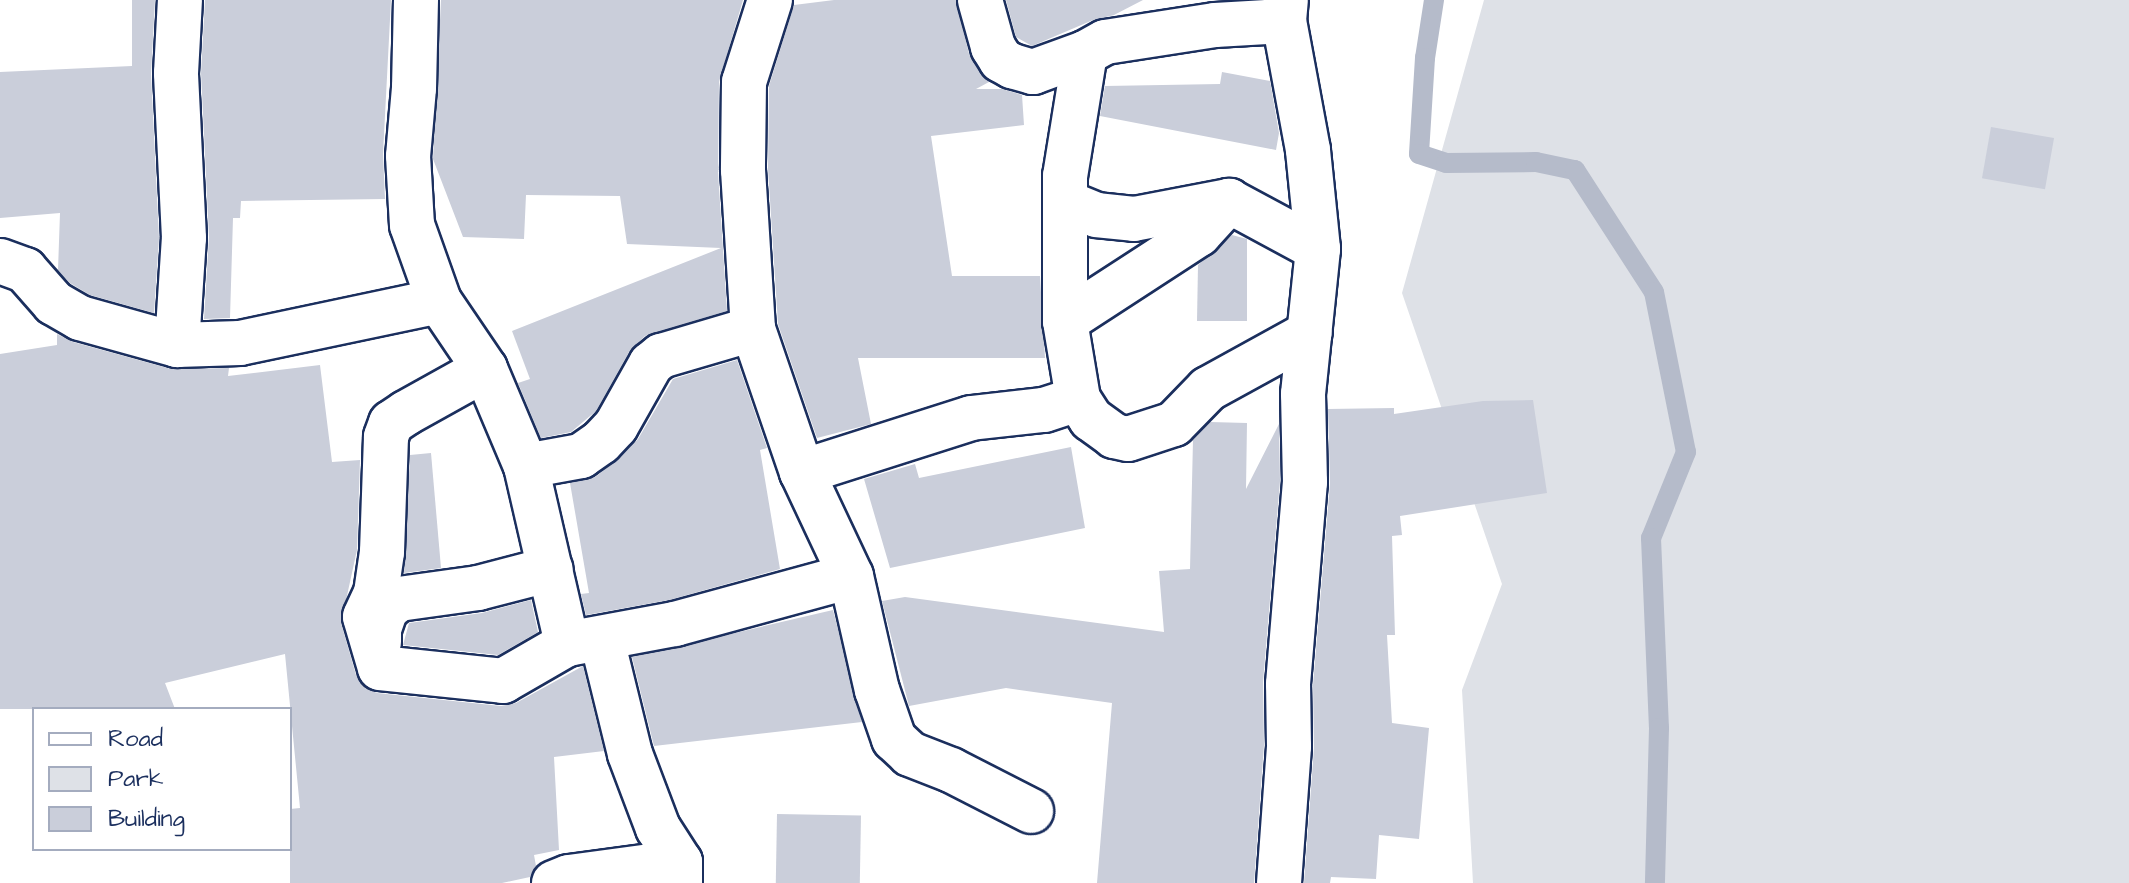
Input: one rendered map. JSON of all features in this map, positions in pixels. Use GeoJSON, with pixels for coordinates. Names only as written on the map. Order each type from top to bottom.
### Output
{"type":"FeatureCollection","features":[{"type":"Feature","properties":{"kind":"street"},"geometry":{"type":"LineString","coordinates":[[177,345],[184,238],[176,73],[180,0]]}},
{"type":"Feature","properties":{"kind":"street"},"geometry":{"type":"LineString","coordinates":[[770,0],[744,82],[743,170],[753,329],[802,472],[851,576],[877,690],[894,739],[910,754],[951,770],[1031,811]]}},
{"type":"Feature","properties":{"kind":"street"},"geometry":{"type":"LineString","coordinates":[[980,0],[993,47],[1001,60],[1033,72],[1085,53],[1105,42],[1215,25],[1285,10],[1308,150],[1318,249],[1303,394],[1305,482],[1288,684],[1289,746],[1279,883]]}},
{"type":"Feature","properties":{"kind":"street"},"geometry":{"type":"LineString","coordinates":[[415,1],[408,194],[412,225],[439,301],[485,369],[526,466],[551,569],[584,642],[658,828],[680,872],[569,877],[554,883]]}},
{"type":"Feature","properties":{"kind":"street"},"geometry":{"type":"LineString","coordinates":[[1085,53],[1065,176],[1065,321],[1078,399],[1091,419],[1114,436],[1128,439],[1174,424],[1208,389],[1310,333]]}},
{"type":"Feature","properties":{"kind":"street"},"geometry":{"type":"LineString","coordinates":[[1067,203],[1096,215],[1134,219],[1229,201],[1258,213],[1318,249]]}},
{"type":"Feature","properties":{"kind":"street"},"geometry":{"type":"LineString","coordinates":[[1065,321],[1199,234],[1229,201]]}},
{"type":"Feature","properties":{"kind":"street"},"geometry":{"type":"LineString","coordinates":[[1067,251],[1134,279]]}},
{"type":"Feature","properties":{"kind":"street"},"geometry":{"type":"LineString","coordinates":[[0,261],[25,270],[54,303],[80,318],[177,345],[240,343],[439,301]]}},
{"type":"Feature","properties":{"kind":"street"},"geometry":{"type":"LineString","coordinates":[[526,466],[581,456],[601,442],[616,426],[651,364],[661,356],[753,329]]}},
{"type":"Feature","properties":{"kind":"street"},"geometry":{"type":"LineString","coordinates":[[380,668],[365,617],[376,593],[382,552],[386,437],[391,423],[485,369]]}},
{"type":"Feature","properties":{"kind":"street"},"geometry":{"type":"LineString","coordinates":[[802,472],[971,418],[1044,410],[1078,399]]}},
{"type":"Feature","properties":{"kind":"street"},"geometry":{"type":"LineString","coordinates":[[380,668],[379,629],[386,609],[399,599],[478,588],[551,569]]}},
{"type":"Feature","properties":{"kind":"street"},"geometry":{"type":"LineString","coordinates":[[380,668],[503,681],[584,642],[733,610],[851,576]]}},
{"type":"Feature","properties":{"kind":"green space"},"geometry":{"type":"Polygon","coordinates":[[[1484,0],[2129,0],[2129,883],[1473,883],[1462,690],[1502,584],[1402,293],[1484,0]]]}},
{"type":"Feature","properties":{"kind":"building"},"geometry":{"type":"Polygon","coordinates":[[[132,0],[155,0],[151,74],[159,238],[154,313],[90,295],[70,283],[58,270],[60,213],[0,218],[0,72],[132,66],[132,0]]]}},
{"type":"Feature","properties":{"kind":"building"},"geometry":{"type":"Polygon","coordinates":[[[205,0],[391,0],[383,154],[385,199],[241,201],[240,218],[233,218],[230,318],[204,319],[209,237],[201,73],[205,0]]]}},
{"type":"Feature","properties":{"kind":"building"},"geometry":{"type":"Polygon","coordinates":[[[441,0],[743,0],[719,82],[718,172],[727,311],[645,336],[629,352],[596,411],[571,432],[541,438],[518,383],[530,379],[512,331],[721,248],[627,244],[620,196],[526,195],[524,239],[463,237],[433,159],[441,0]]]}},
{"type":"Feature","properties":{"kind":"building"},"geometry":{"type":"Polygon","coordinates":[[[834,0],[956,0],[969,54],[989,82],[976,89],[1002,89],[1022,95],[1024,125],[931,136],[952,276],[1040,276],[1045,358],[858,358],[871,424],[817,438],[778,324],[768,169],[769,86],[794,5],[834,0]]]}},
{"type":"Feature","properties":{"kind":"building"},"geometry":{"type":"Polygon","coordinates":[[[1006,0],[1143,0],[1114,15],[1093,20],[1032,46],[1016,37],[1006,0]]]}},
{"type":"Feature","properties":{"kind":"building"},"geometry":{"type":"Polygon","coordinates":[[[1222,72],[1270,81],[1279,133],[1276,150],[1100,116],[1105,86],[1220,84],[1222,72]]]}},
{"type":"Feature","properties":{"kind":"building"},"geometry":{"type":"Polygon","coordinates":[[[1991,127],[2054,138],[2045,189],[1982,178],[1991,127]]]}},
{"type":"Feature","properties":{"kind":"building"},"geometry":{"type":"Polygon","coordinates":[[[1232,235],[1247,239],[1247,321],[1197,321],[1198,265],[1232,235]]]}},
{"type":"Feature","properties":{"kind":"building"},"geometry":{"type":"Polygon","coordinates":[[[57,334],[73,342],[171,369],[229,368],[228,376],[320,365],[332,462],[360,460],[357,550],[341,623],[356,675],[365,688],[377,693],[501,706],[516,703],[583,666],[604,751],[554,757],[559,850],[534,855],[536,866],[530,877],[502,883],[290,883],[292,809],[300,808],[285,654],[165,683],[174,707],[0,709],[0,354],[57,345],[57,334]]]}},
{"type":"Feature","properties":{"kind":"building"},"geometry":{"type":"Polygon","coordinates":[[[737,360],[767,448],[760,450],[780,569],[669,600],[586,615],[581,594],[589,593],[570,483],[595,477],[619,459],[638,439],[673,379],[737,360]]]}},
{"type":"Feature","properties":{"kind":"building"},"geometry":{"type":"Polygon","coordinates":[[[1533,400],[1547,493],[1400,516],[1402,535],[1392,536],[1395,635],[1387,635],[1392,723],[1429,728],[1419,839],[1379,835],[1376,879],[1331,877],[1330,883],[1304,883],[1314,748],[1313,685],[1330,484],[1328,409],[1394,408],[1394,414],[1483,401],[1533,400]]]}},
{"type":"Feature","properties":{"kind":"building"},"geometry":{"type":"Polygon","coordinates":[[[1210,422],[1247,423],[1246,489],[1279,424],[1280,481],[1263,682],[1264,745],[1254,883],[1097,883],[1112,703],[1006,688],[909,706],[882,601],[905,597],[1164,632],[1159,571],[1190,569],[1193,440],[1210,422]]]}},
{"type":"Feature","properties":{"kind":"building"},"geometry":{"type":"Polygon","coordinates":[[[1071,447],[1085,528],[890,568],[864,479],[915,464],[919,478],[1071,447]]]}},
{"type":"Feature","properties":{"kind":"building"},"geometry":{"type":"Polygon","coordinates":[[[431,453],[441,568],[404,573],[410,455],[431,453]]]}},
{"type":"Feature","properties":{"kind":"building"},"geometry":{"type":"Polygon","coordinates":[[[531,600],[538,632],[498,655],[403,645],[409,623],[482,613],[531,600]]]}},
{"type":"Feature","properties":{"kind":"building"},"geometry":{"type":"Polygon","coordinates":[[[833,610],[862,722],[654,746],[632,657],[833,610]]]}},
{"type":"Feature","properties":{"kind":"building"},"geometry":{"type":"Polygon","coordinates":[[[777,814],[861,815],[860,883],[776,883],[777,814]]]}},
{"type":"Feature","properties":{"kind":"waterway"},"geometry":{"type":"LineString","coordinates":[[1434,0],[1425,58],[1419,154],[1446,163],[1536,162],[1575,170],[1654,292],[1686,452],[1651,538],[1659,728],[1655,883]]}}]}
